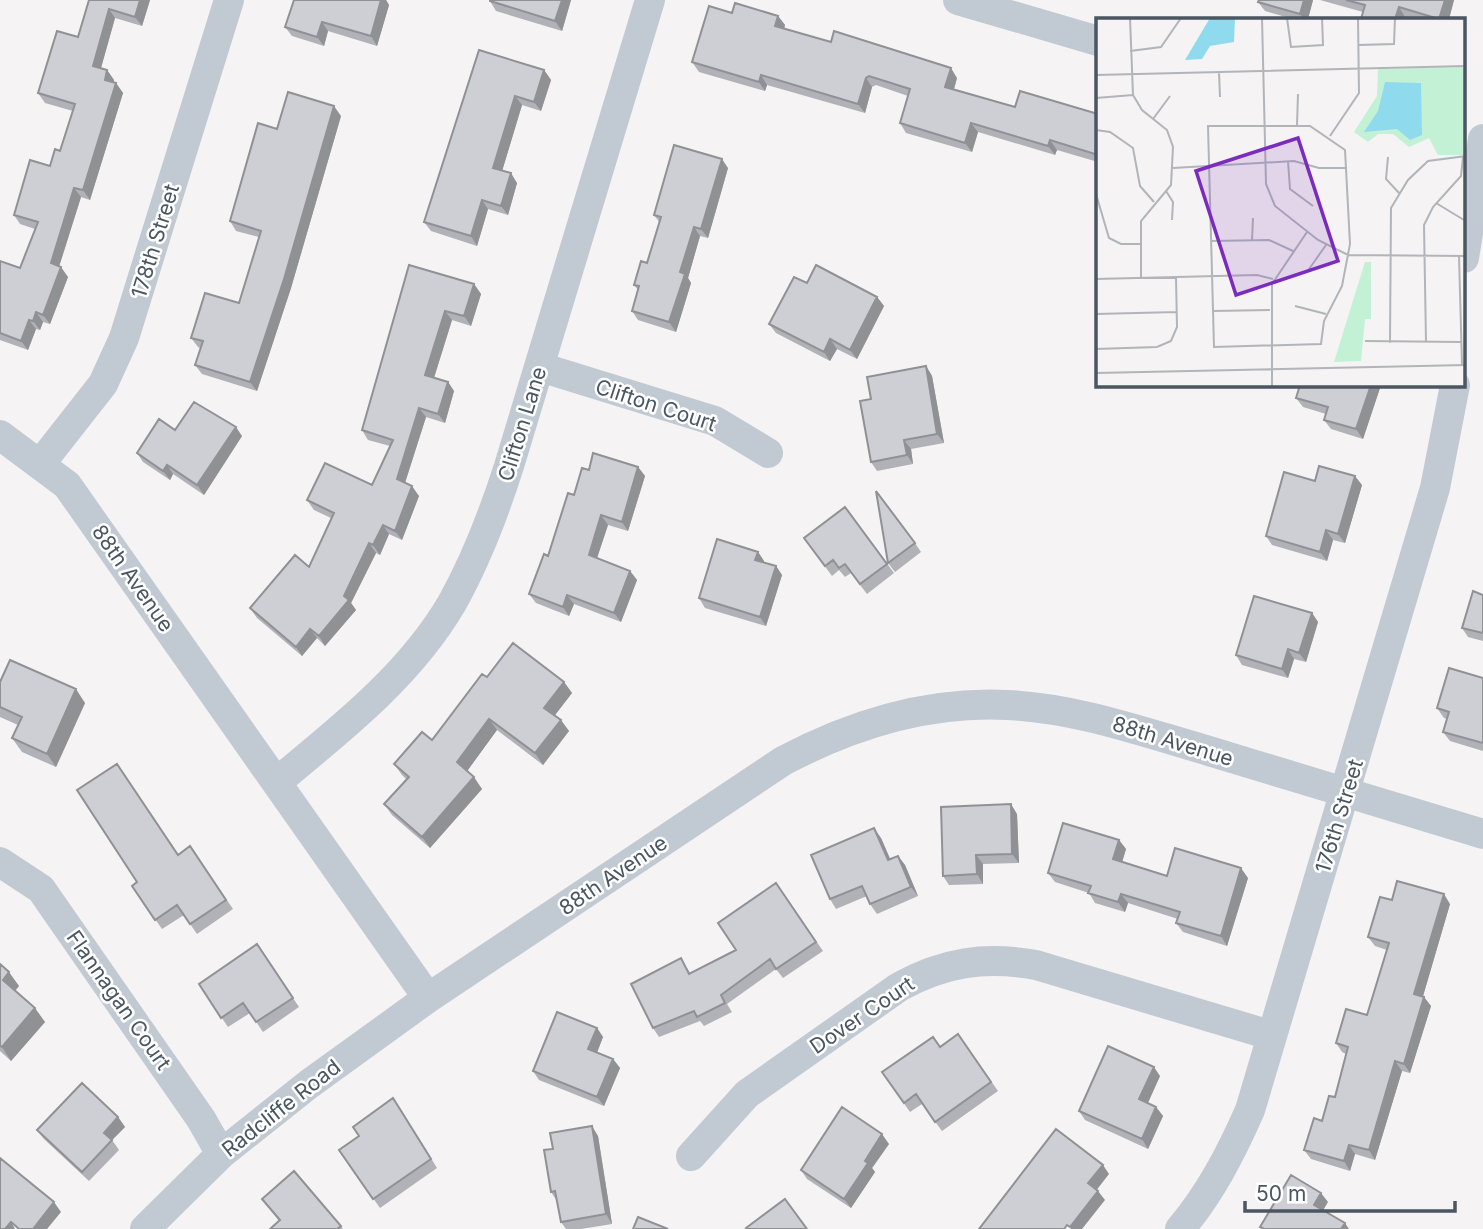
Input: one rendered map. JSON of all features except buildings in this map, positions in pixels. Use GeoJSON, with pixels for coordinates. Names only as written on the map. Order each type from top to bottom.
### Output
{"type":"FeatureCollection","features":[{"type":"Feature","properties":{"kind":"street","name":"178th Street"},"geometry":{"type":"LineString","coordinates":[[41,463],[103,384],[124,338],[229,0]]}},
{"type":"Feature","properties":{"kind":"street","name":"Clifton Lane"},"geometry":{"type":"LineString","coordinates":[[278,781],[362,710],[392,679],[450,605],[495,511],[650,0]]}},
{"type":"Feature","properties":{"kind":"street"},"geometry":{"type":"LineString","coordinates":[[958,0],[1096,40]]}},
{"type":"Feature","properties":{"kind":"street"},"geometry":{"type":"LineString","coordinates":[[1466,241],[1477,149]]}},
{"type":"Feature","properties":{"kind":"street","name":"Clifton Court"},"geometry":{"type":"LineString","coordinates":[[540,367],[715,421],[768,453]]}},
{"type":"Feature","properties":{"kind":"street","name":"176th Street"},"geometry":{"type":"LineString","coordinates":[[1180,1229],[1233,1150],[1250,1110],[1270,1035],[1346,792],[1435,488],[1455,387]]}},
{"type":"Feature","properties":{"kind":"street","name":"88th Avenue"},"geometry":{"type":"LineString","coordinates":[[0,435],[67,485],[278,781],[403,966],[428,998],[783,761],[827,738],[879,719],[947,708],[1007,705],[1095,717],[1483,834]]}},
{"type":"Feature","properties":{"kind":"street","name":"Flannagan Court"},"geometry":{"type":"LineString","coordinates":[[0,862],[41,889],[201,1119],[221,1154]]}},
{"type":"Feature","properties":{"kind":"street","name":"Dover Court"},"geometry":{"type":"LineString","coordinates":[[691,1156],[747,1094],[899,987],[920,976],[960,962],[998,960],[1036,965],[1270,1035]]}},
{"type":"Feature","properties":{"kind":"street","name":"Radcliffe Road"},"geometry":{"type":"LineString","coordinates":[[145,1229],[221,1154],[428,998]]}}]}
